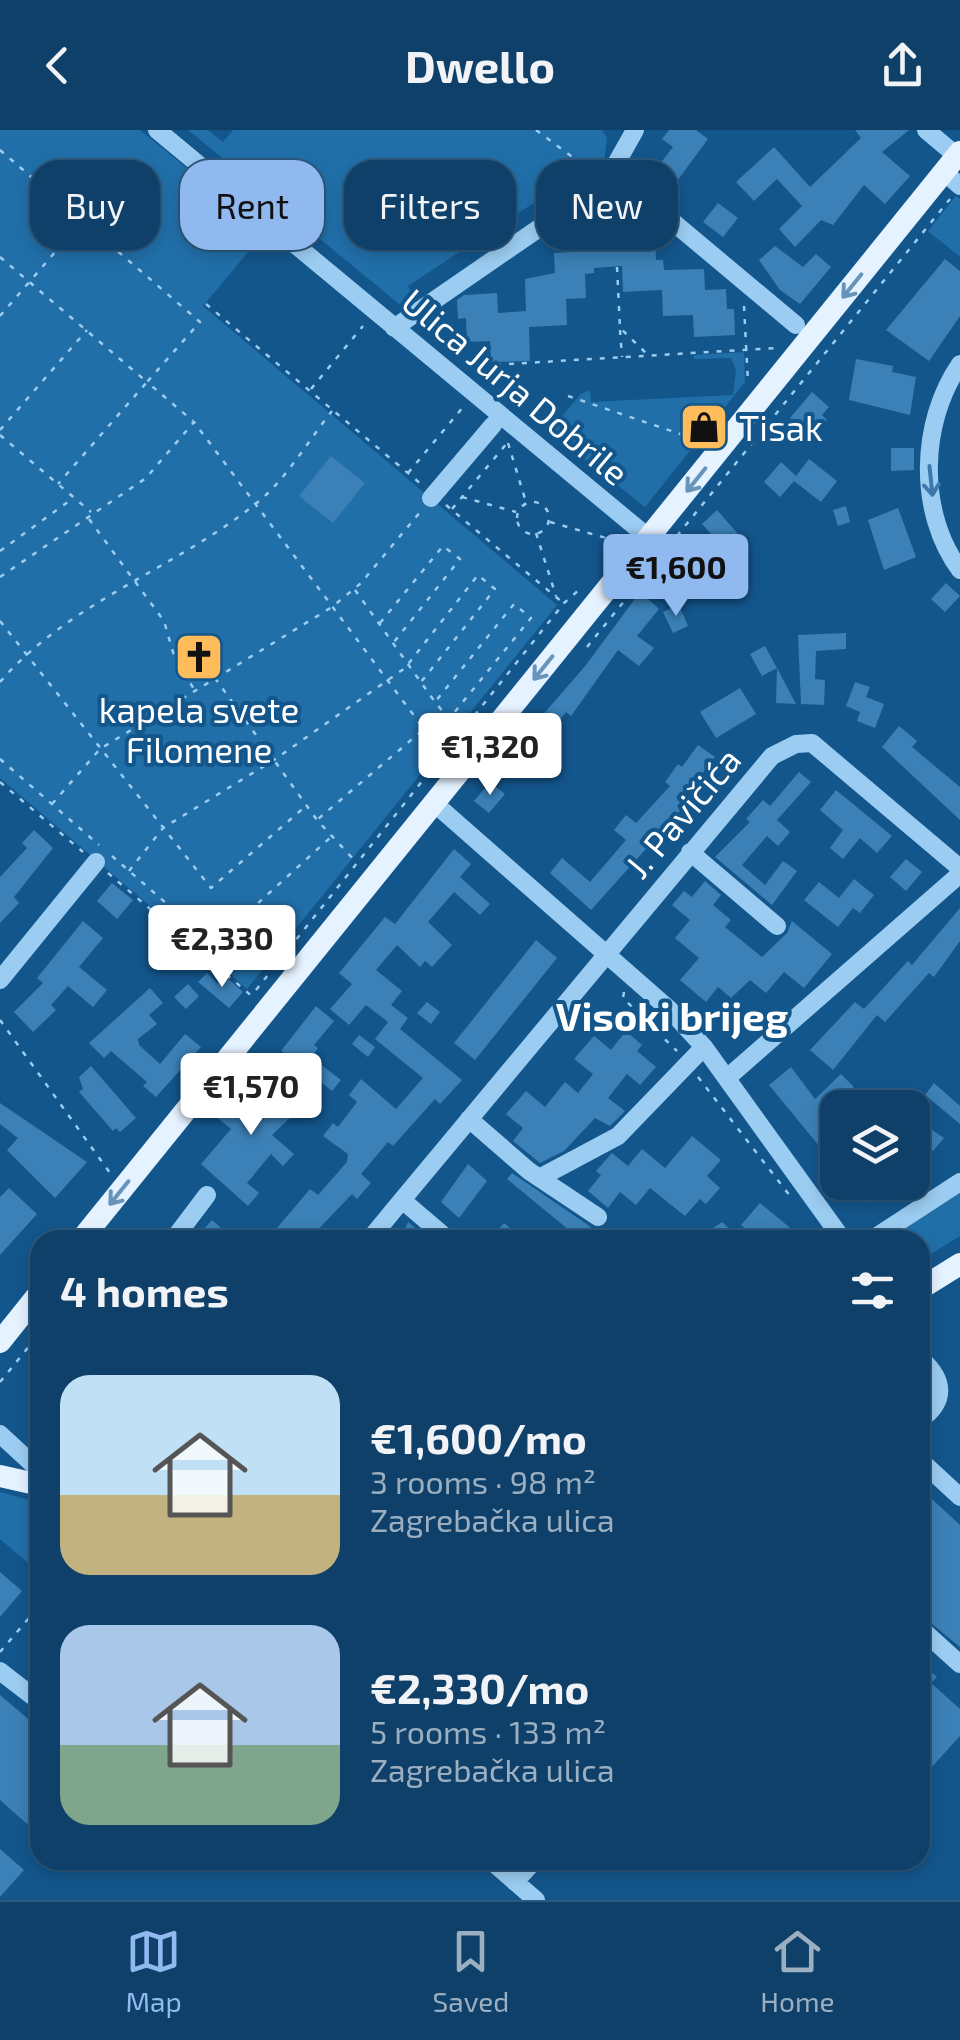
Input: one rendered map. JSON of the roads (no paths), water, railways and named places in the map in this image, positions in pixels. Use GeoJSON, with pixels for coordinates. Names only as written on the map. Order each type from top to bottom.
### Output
{"type":"FeatureCollection","features":[{"type":"Feature","properties":{"kind":"main road"},"geometry":{"type":"LineString","coordinates":[[89,1230],[648,538],[955,167]]}},
{"type":"Feature","properties":{"kind":"main road"},"geometry":{"type":"LineString","coordinates":[[930,1283],[959,1267]]}},
{"type":"Feature","properties":{"kind":"main road"},"geometry":{"type":"LineString","coordinates":[[0,1342],[30,1304]]}},
{"type":"Feature","properties":{"kind":"main road"},"geometry":{"type":"LineString","coordinates":[[0,1476],[30,1483]]}},
{"type":"Feature","properties":{"kind":"street","name":"Ulica Jurja Dobrile"},"geometry":{"type":"LineString","coordinates":[[156,130],[648,538]]}},
{"type":"Feature","properties":{"kind":"street"},"geometry":{"type":"LineString","coordinates":[[926,130],[955,167]]}},
{"type":"Feature","properties":{"kind":"street"},"geometry":{"type":"LineString","coordinates":[[614,160],[626,133]]}},
{"type":"Feature","properties":{"kind":"street"},"geometry":{"type":"LineString","coordinates":[[394,328],[536,230]]}},
{"type":"Feature","properties":{"kind":"street"},"geometry":{"type":"LineString","coordinates":[[678,230],[796,325]]}},
{"type":"Feature","properties":{"kind":"street"},"geometry":{"type":"LineString","coordinates":[[960,364],[944,387],[931,428],[928,475],[937,520],[960,570]]}},
{"type":"Feature","properties":{"kind":"street"},"geometry":{"type":"LineString","coordinates":[[432,496],[492,425]]}},
{"type":"Feature","properties":{"kind":"street","name":"J. Pavičića"},"geometry":{"type":"LineString","coordinates":[[377,1230],[604,953],[772,756],[796,744],[812,743],[960,871]]}},
{"type":"Feature","properties":{"kind":"street"},"geometry":{"type":"LineString","coordinates":[[434,803],[649,990],[704,1047],[836,1230]]}},
{"type":"Feature","properties":{"kind":"street"},"geometry":{"type":"LineString","coordinates":[[690,852],[776,926]]}},
{"type":"Feature","properties":{"kind":"street"},"geometry":{"type":"LineString","coordinates":[[0,980],[96,862]]}},
{"type":"Feature","properties":{"kind":"street"},"geometry":{"type":"LineString","coordinates":[[727,1078],[960,871]]}},
{"type":"Feature","properties":{"kind":"street"},"geometry":{"type":"LineString","coordinates":[[543,1176],[618,1136],[704,1047]]}},
{"type":"Feature","properties":{"kind":"street"},"geometry":{"type":"LineString","coordinates":[[469,1119],[529,1171],[543,1176],[598,1216]]}},
{"type":"Feature","properties":{"kind":"street"},"geometry":{"type":"LineString","coordinates":[[886,1230],[960,1182]]}},
{"type":"Feature","properties":{"kind":"street"},"geometry":{"type":"LineString","coordinates":[[181,1230],[207,1195]]}},
{"type":"Feature","properties":{"kind":"street"},"geometry":{"type":"LineString","coordinates":[[402,1200],[437,1230]]}},
{"type":"Feature","properties":{"kind":"street"},"geometry":{"type":"LineString","coordinates":[[930,1367],[938,1374],[941,1388],[936,1406],[930,1410]]}},
{"type":"Feature","properties":{"kind":"street"},"geometry":{"type":"LineString","coordinates":[[0,1434],[30,1462]]}},
{"type":"Feature","properties":{"kind":"street"},"geometry":{"type":"LineString","coordinates":[[930,1469],[960,1496]]}},
{"type":"Feature","properties":{"kind":"street"},"geometry":{"type":"LineString","coordinates":[[930,1637],[960,1664]]}},
{"type":"Feature","properties":{"kind":"street"},"geometry":{"type":"LineString","coordinates":[[0,1670],[30,1694]]}},
{"type":"Feature","properties":{"kind":"street"},"geometry":{"type":"LineString","coordinates":[[501,1870],[536,1900]]}},
{"type":"Feature","properties":{"kind":"street"},"geometry":{"type":"LineString","coordinates":[[515,1882],[526,1870]]}},
{"type":"Feature","properties":{"kind":"place","name":"Tisak"},"geometry":{"type":"Point","coordinates":[704,427]}},
{"type":"Feature","properties":{"kind":"place","name":"kapela svete Filomene"},"geometry":{"type":"Point","coordinates":[199,657]}},
{"type":"Feature","properties":{"kind":"district","name":"Visoki brijeg"},"geometry":{"type":"Point","coordinates":[672,1015]}}]}
